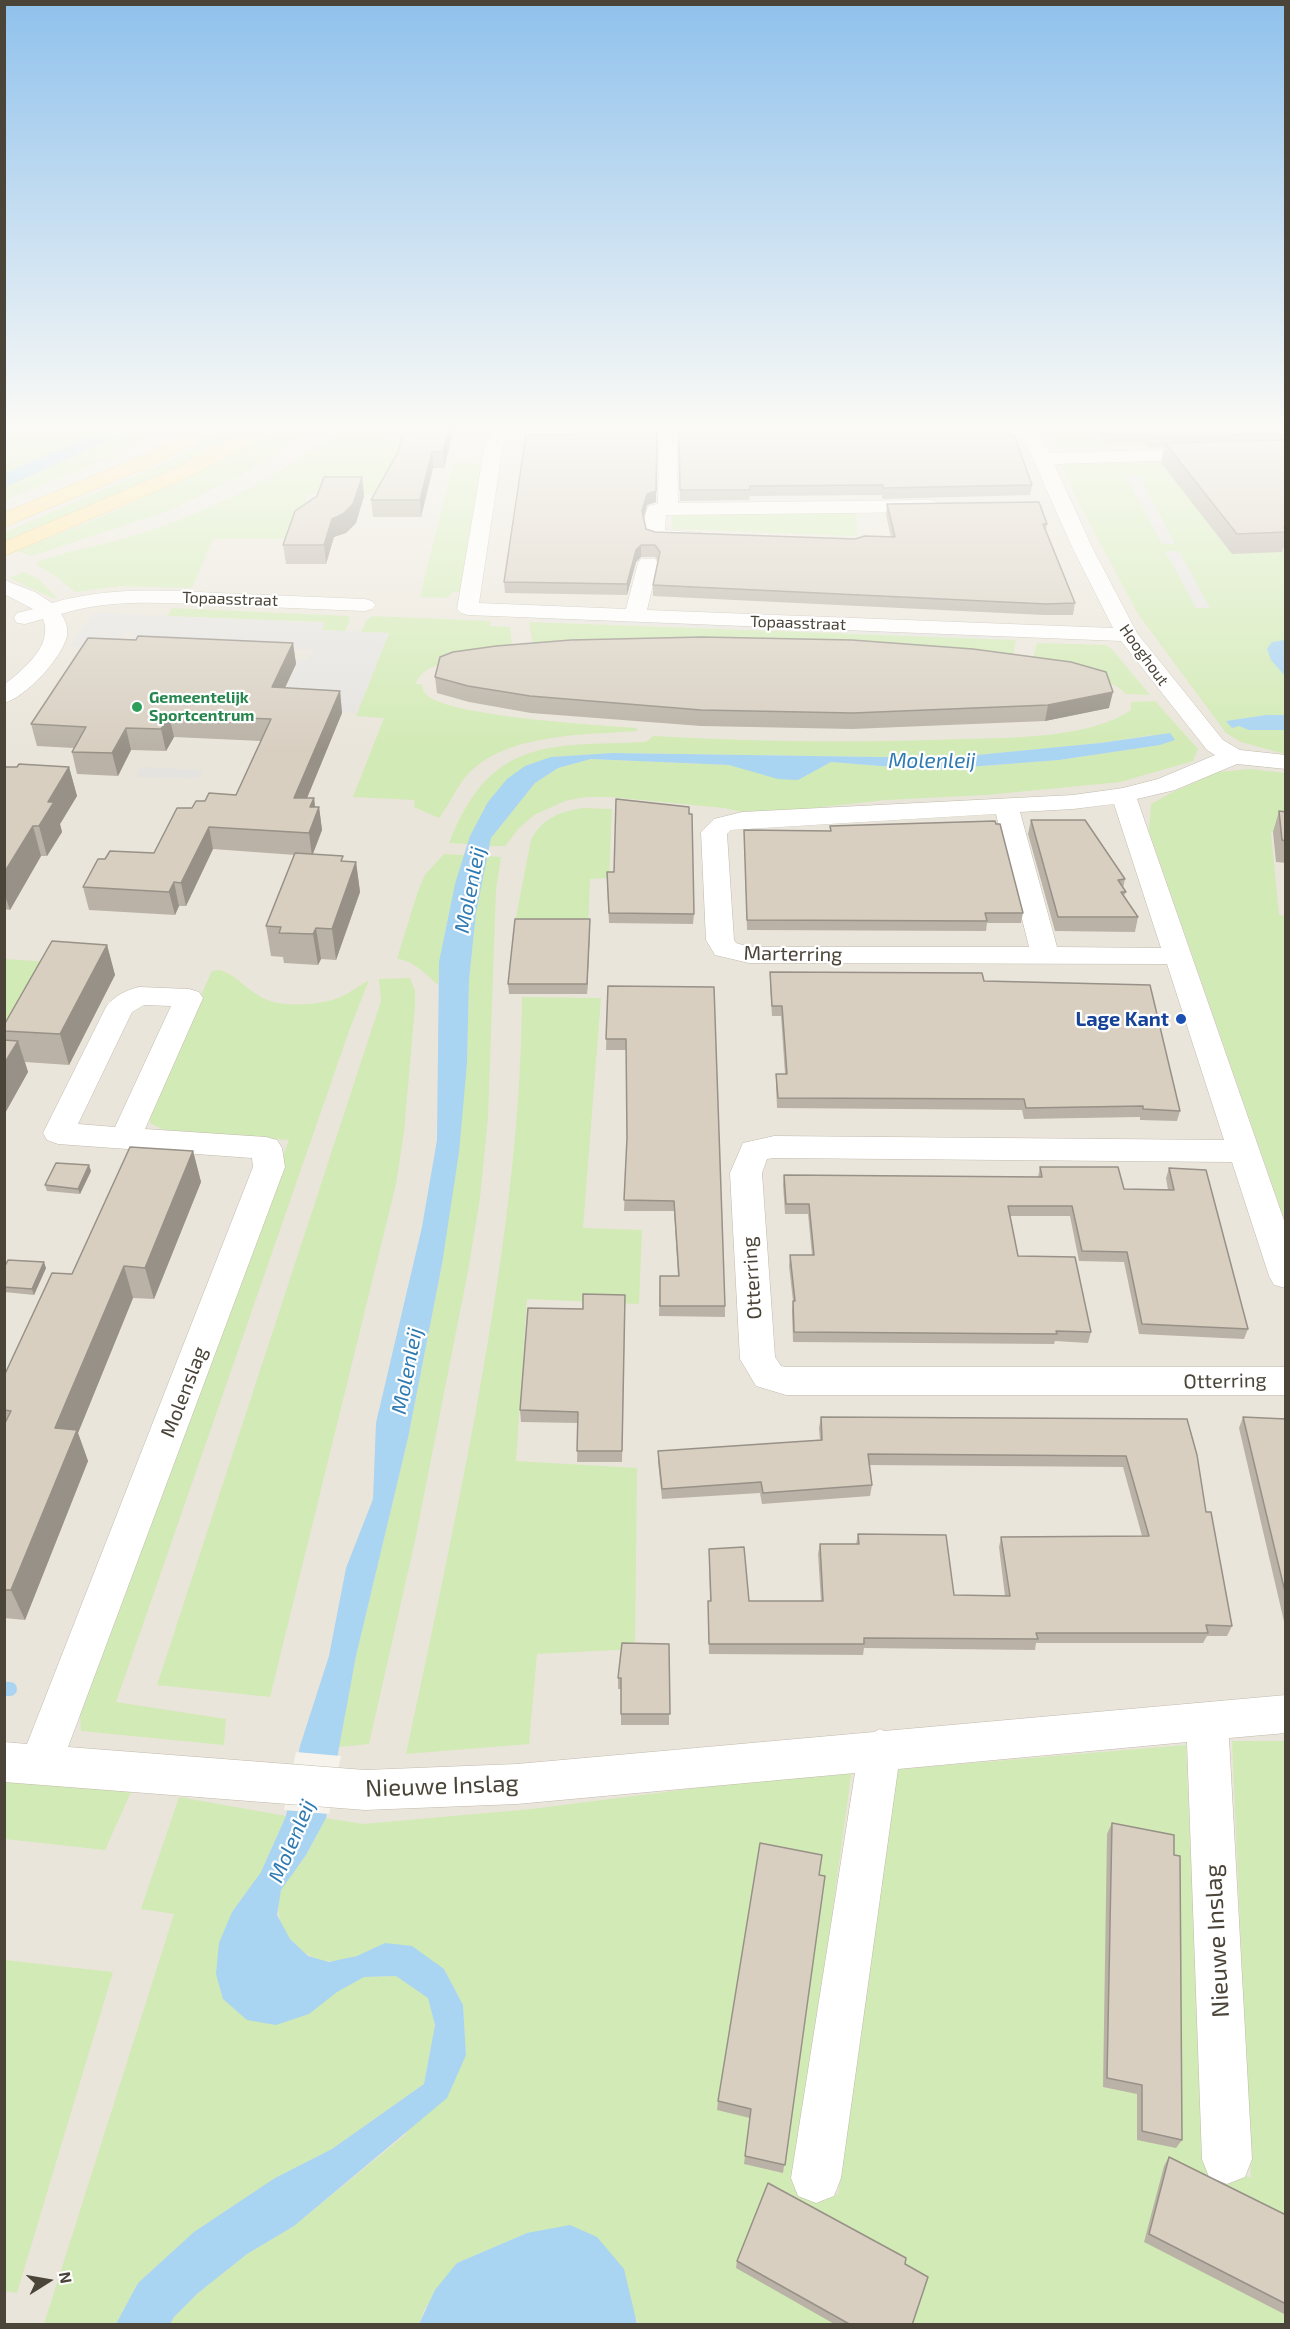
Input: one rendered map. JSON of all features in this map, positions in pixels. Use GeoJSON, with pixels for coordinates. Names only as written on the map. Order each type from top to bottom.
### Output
{"type":"FeatureCollection","features":[{"type":"Feature","properties":{"kind":"main road"},"geometry":{"type":"LineString","coordinates":[[4,550],[44,533]]}},
{"type":"Feature","properties":{"kind":"street","name":"Topaasstraat"},"geometry":{"type":"LineString","coordinates":[[480,533],[468,609],[1127,635]]}},
{"type":"Feature","properties":{"kind":"street"},"geometry":{"type":"LineString","coordinates":[[655,533],[655,535],[713,537]]}},
{"type":"Feature","properties":{"kind":"street","name":"Hooghout"},"geometry":{"type":"LineString","coordinates":[[1076,533],[1127,635],[1215,745],[1234,756],[1286,762]]}},
{"type":"Feature","properties":{"kind":"street"},"geometry":{"type":"LineString","coordinates":[[635,617],[648,563]]}},
{"type":"Feature","properties":{"kind":"street"},"geometry":{"type":"LineString","coordinates":[[4,586],[48,610],[56,628],[56,638],[42,661],[13,688]]}},
{"type":"Feature","properties":{"kind":"street","name":"Topaasstraat"},"geometry":{"type":"LineString","coordinates":[[26,618],[78,602],[120,596],[365,605]]}},
{"type":"Feature","properties":{"kind":"street"},"geometry":{"type":"LineString","coordinates":[[4,606],[26,618],[35,630],[37,645],[13,688]]}},
{"type":"Feature","properties":{"kind":"street"},"geometry":{"type":"LineString","coordinates":[[1234,756],[1166,785],[1123,795],[1286,1276]]}},
{"type":"Feature","properties":{"kind":"street","name":"Marterring"},"geometry":{"type":"LineString","coordinates":[[1123,795],[1073,801],[742,820],[723,824],[714,832],[720,940],[725,949],[749,955],[1177,956]]}},
{"type":"Feature","properties":{"kind":"street"},"geometry":{"type":"LineString","coordinates":[[1006,805],[1046,955]]}},
{"type":"Feature","properties":{"kind":"street","name":"Molenslag"},"geometry":{"type":"LineString","coordinates":[[22,1764],[269,1167],[266,1148],[58,1132],[120,1007],[139,996],[189,998],[126,1137]]}},
{"type":"Feature","properties":{"kind":"street","name":"Otterring"},"geometry":{"type":"LineString","coordinates":[[1243,1151],[774,1147],[754,1151],[746,1173],[758,1359],[769,1376],[786,1381],[1286,1381]]}},
{"type":"Feature","properties":{"kind":"street","name":"Nieuwe Inslag"},"geometry":{"type":"LineString","coordinates":[[22,1764],[365,1790],[518,1784],[880,1749],[1286,1714]]}},
{"type":"Feature","properties":{"kind":"street","name":"Nieuwe Inslag"},"geometry":{"type":"LineString","coordinates":[[1207,1722],[1227,2159]]}},
{"type":"Feature","properties":{"kind":"street"},"geometry":{"type":"LineString","coordinates":[[816,2178],[880,1749]]}},
{"type":"Feature","properties":{"kind":"shaded area"},"geometry":{"type":"Polygon","coordinates":[[[5,533],[1285,533],[1285,2324],[5,2324],[5,533]]]}},
{"type":"Feature","properties":{"kind":"shaded area"},"geometry":{"type":"Polygon","coordinates":[[[1156,533],[1169,533],[1175,544],[1162,544],[1156,533]]]}},
{"type":"Feature","properties":{"kind":"shaded area"},"geometry":{"type":"Polygon","coordinates":[[[1165,551],[1179,551],[1210,608],[1196,608],[1165,551]]]}},
{"type":"Feature","properties":{"kind":"shaded area"},"geometry":{"type":"Polygon","coordinates":[[[93,613],[236,619],[221,646],[128,642],[134,632],[126,631],[113,649],[70,647],[93,613]]]}},
{"type":"Feature","properties":{"kind":"shaded area"},"geometry":{"type":"Polygon","coordinates":[[[533,616],[1006,636],[1000,639],[537,620],[533,616]]]}},
{"type":"Feature","properties":{"kind":"shaded area"},"geometry":{"type":"Polygon","coordinates":[[[238,619],[325,623],[322,630],[389,633],[357,713],[276,709],[299,660],[308,660],[312,650],[223,646],[238,619]]]}},
{"type":"Feature","properties":{"kind":"shaded area"},"geometry":{"type":"Polygon","coordinates":[[[141,767],[202,770],[198,779],[136,777],[141,767]]]}},
{"type":"Feature","properties":{"kind":"green space"},"geometry":{"type":"Polygon","coordinates":[[[5,533],[27,533],[5,542],[5,533]]]}},
{"type":"Feature","properties":{"kind":"green space"},"geometry":{"type":"Polygon","coordinates":[[[62,533],[103,533],[31,556],[17,551],[62,533]]]}},
{"type":"Feature","properties":{"kind":"green space"},"geometry":{"type":"Polygon","coordinates":[[[145,533],[294,533],[292,539],[213,539],[192,588],[122,586],[75,592],[57,577],[37,565],[37,562],[65,553],[145,533]]]}},
{"type":"Feature","properties":{"kind":"green space"},"geometry":{"type":"Polygon","coordinates":[[[436,533],[471,533],[460,592],[453,592],[446,598],[420,597],[436,533]]]}},
{"type":"Feature","properties":{"kind":"green space"},"geometry":{"type":"Polygon","coordinates":[[[769,533],[857,533],[857,536],[769,533]]]}},
{"type":"Feature","properties":{"kind":"green space"},"geometry":{"type":"Polygon","coordinates":[[[1095,533],[1285,533],[1285,754],[1241,742],[1226,733],[1138,614],[1095,533]]]}},
{"type":"Feature","properties":{"kind":"green space"},"geometry":{"type":"Polygon","coordinates":[[[24,572],[38,579],[57,598],[9,578],[24,572]]]}},
{"type":"Feature","properties":{"kind":"green space"},"geometry":{"type":"Polygon","coordinates":[[[172,608],[349,616],[350,620],[345,631],[322,630],[324,622],[167,616],[172,608]]]}},
{"type":"Feature","properties":{"kind":"green space"},"geometry":{"type":"Polygon","coordinates":[[[372,616],[490,621],[490,626],[510,627],[513,652],[458,659],[431,668],[421,675],[416,684],[422,684],[427,695],[443,703],[496,715],[637,728],[637,731],[551,738],[508,748],[489,757],[468,774],[439,818],[414,807],[415,800],[353,797],[384,718],[356,716],[389,633],[361,632],[367,620],[372,616]]]}},
{"type":"Feature","properties":{"kind":"green space"},"geometry":{"type":"Polygon","coordinates":[[[529,622],[1016,640],[1011,667],[535,658],[529,622]]]}},
{"type":"Feature","properties":{"kind":"green space"},"geometry":{"type":"Polygon","coordinates":[[[1037,643],[1105,645],[1111,648],[1150,695],[1126,694],[1118,687],[1095,678],[1031,667],[1037,643]]]}},
{"type":"Feature","properties":{"kind":"green space"},"geometry":{"type":"Polygon","coordinates":[[[1155,701],[1198,749],[1193,761],[1120,782],[986,795],[886,800],[794,810],[743,812],[724,808],[610,797],[586,797],[565,801],[534,815],[519,828],[505,846],[489,846],[491,838],[535,783],[558,768],[591,759],[729,765],[798,780],[831,762],[930,770],[1059,760],[1160,745],[1152,735],[1100,743],[946,758],[612,753],[551,757],[488,802],[468,844],[449,843],[465,808],[484,783],[504,766],[526,754],[551,748],[646,742],[653,736],[769,741],[1026,737],[1050,735],[1094,726],[1131,710],[1131,702],[1155,701]]]}},
{"type":"Feature","properties":{"kind":"green space"},"geometry":{"type":"Polygon","coordinates":[[[1251,769],[1285,773],[1285,831],[1271,832],[1279,915],[1286,916],[1285,1221],[1149,831],[1151,804],[1218,772],[1251,769]]]}},
{"type":"Feature","properties":{"kind":"green space"},"geometry":{"type":"Polygon","coordinates":[[[584,808],[612,809],[609,878],[590,879],[588,926],[514,927],[531,840],[535,832],[553,817],[584,808]]]}},
{"type":"Feature","properties":{"kind":"green space"},"geometry":{"type":"Polygon","coordinates":[[[444,854],[464,855],[448,919],[438,985],[414,965],[397,959],[425,875],[444,854]]]}},
{"type":"Feature","properties":{"kind":"green space"},"geometry":{"type":"Polygon","coordinates":[[[486,856],[501,857],[496,889],[488,1118],[480,1198],[468,1271],[415,1541],[369,1744],[339,1747],[356,1656],[408,1438],[442,1264],[467,1063],[469,980],[476,913],[486,856]]]}},
{"type":"Feature","properties":{"kind":"green space"},"geometry":{"type":"Polygon","coordinates":[[[5,959],[50,962],[5,1041],[5,959]]]}},
{"type":"Feature","properties":{"kind":"green space"},"geometry":{"type":"Polygon","coordinates":[[[220,970],[231,975],[263,998],[286,1004],[334,1000],[369,980],[349,1031],[116,1702],[226,1719],[224,1745],[81,1731],[80,1716],[289,1140],[164,1130],[150,1123],[148,1111],[212,971],[220,970]]]}},
{"type":"Feature","properties":{"kind":"green space"},"geometry":{"type":"Polygon","coordinates":[[[410,978],[415,991],[415,1006],[404,1132],[396,1184],[270,1697],[157,1685],[381,1001],[379,979],[410,978]]]}},
{"type":"Feature","properties":{"kind":"green space"},"geometry":{"type":"Polygon","coordinates":[[[522,997],[601,998],[583,1228],[642,1230],[639,1304],[527,1299],[516,1461],[637,1468],[635,1649],[537,1654],[529,1744],[406,1754],[459,1501],[501,1260],[518,1103],[522,997]]]}},
{"type":"Feature","properties":{"kind":"green space"},"geometry":{"type":"Polygon","coordinates":[[[1232,1741],[1285,1741],[1285,2324],[637,2324],[638,2320],[527,2233],[457,2263],[424,2310],[419,2324],[170,2324],[198,2293],[247,2254],[294,2226],[405,2135],[466,2055],[463,2005],[444,1969],[385,1943],[349,1959],[327,1961],[304,1952],[287,1935],[279,1913],[282,1889],[306,1855],[326,1818],[363,1824],[532,1809],[852,1768],[797,2174],[838,2195],[888,1770],[1186,1745],[1204,2157],[1251,2178],[1232,1741]]]}},
{"type":"Feature","properties":{"kind":"green space"},"geometry":{"type":"Polygon","coordinates":[[[5,1779],[131,1792],[105,1850],[5,1839],[5,1779]]]}},
{"type":"Feature","properties":{"kind":"green space"},"geometry":{"type":"Polygon","coordinates":[[[179,1797],[286,1816],[261,1872],[232,1912],[337,1992],[364,1977],[396,1976],[428,1997],[435,2025],[424,2084],[332,2149],[275,2178],[194,2232],[138,2283],[116,2324],[44,2324],[174,1914],[141,1909],[179,1797]]]}},
{"type":"Feature","properties":{"kind":"green space"},"geometry":{"type":"Polygon","coordinates":[[[5,1960],[113,1972],[17,2293],[4,2291],[5,1960]]]}},
{"type":"Feature","properties":{"kind":"water"},"geometry":{"type":"Polygon","coordinates":[[[1286,640],[1285,676],[1271,660],[1267,649],[1272,642],[1286,640]]]}},
{"type":"Feature","properties":{"kind":"water"},"geometry":{"type":"Polygon","coordinates":[[[1266,715],[1285,715],[1285,730],[1249,730],[1239,726],[1232,728],[1226,721],[1266,715]]]}},
{"type":"Feature","properties":{"kind":"water","name":"Molenleij"},"geometry":{"type":"Polygon","coordinates":[[[1170,733],[1175,740],[1160,745],[1059,760],[930,770],[831,762],[798,780],[778,779],[729,765],[591,759],[558,768],[535,783],[491,838],[476,913],[469,980],[467,1063],[459,1152],[442,1264],[408,1438],[356,1656],[326,1818],[306,1855],[281,1890],[277,1915],[290,1939],[308,1956],[329,1962],[357,1956],[385,1943],[412,1946],[444,1969],[463,2005],[466,2055],[447,2098],[294,2226],[247,2254],[198,2293],[170,2324],[116,2324],[138,2283],[194,2232],[275,2178],[332,2149],[424,2084],[435,2025],[428,1998],[396,1976],[364,1977],[337,1992],[309,2014],[276,2025],[247,2020],[223,1999],[216,1974],[219,1943],[232,1912],[261,1872],[286,1816],[300,1746],[329,1656],[346,1568],[373,1499],[376,1423],[422,1227],[437,1140],[439,962],[455,884],[470,836],[488,802],[507,779],[525,766],[551,757],[612,753],[946,758],[1100,743],[1170,733]]]}},
{"type":"Feature","properties":{"kind":"water"},"geometry":{"type":"Polygon","coordinates":[[[570,2225],[597,2237],[624,2269],[637,2324],[419,2324],[435,2290],[457,2263],[527,2233],[570,2225]]]}},
{"type":"Feature","properties":{"kind":"pier"},"geometry":{"type":"Polygon","coordinates":[[[296,1752],[341,1756],[329,1814],[284,1810],[296,1752]]]}},
{"type":"Feature","properties":{"kind":"building"},"geometry":{"type":"Polygon","coordinates":[[[287,533],[328,533],[324,545],[283,545],[287,533]]]}},
{"type":"Feature","properties":{"kind":"building"},"geometry":{"type":"Polygon","coordinates":[[[511,533],[675,533],[855,539],[865,536],[895,537],[894,533],[1047,533],[1075,603],[1046,604],[653,585],[660,552],[655,545],[641,545],[636,550],[627,584],[504,582],[511,533]]]}},
{"type":"Feature","properties":{"kind":"building"},"geometry":{"type":"Polygon","coordinates":[[[138,636],[293,643],[272,687],[340,691],[294,798],[314,798],[310,807],[319,807],[309,833],[209,827],[181,883],[174,882],[169,892],[83,887],[98,859],[105,859],[110,851],[154,853],[177,808],[192,808],[196,801],[205,801],[209,793],[236,795],[271,719],[169,715],[161,729],[126,728],[112,753],[72,752],[86,727],[31,724],[88,638],[136,640],[138,636]]]}},
{"type":"Feature","properties":{"kind":"building"},"geometry":{"type":"Polygon","coordinates":[[[702,637],[852,640],[973,649],[1071,662],[1106,672],[1113,692],[1048,705],[853,713],[701,710],[530,696],[468,686],[435,677],[440,657],[453,652],[571,640],[702,637]]]}},
{"type":"Feature","properties":{"kind":"building"},"geometry":{"type":"Polygon","coordinates":[[[19,764],[69,767],[48,802],[54,802],[39,826],[33,826],[4,873],[4,767],[17,767],[19,764]]]}},
{"type":"Feature","properties":{"kind":"building"},"geometry":{"type":"Polygon","coordinates":[[[616,799],[689,807],[689,814],[692,814],[694,914],[609,913],[607,872],[614,872],[616,799]]]}},
{"type":"Feature","properties":{"kind":"building"},"geometry":{"type":"Polygon","coordinates":[[[1279,811],[1286,812],[1286,841],[1282,840],[1279,811]]]}},
{"type":"Feature","properties":{"kind":"building"},"geometry":{"type":"Polygon","coordinates":[[[1031,820],[1085,820],[1125,879],[1118,880],[1126,892],[1121,892],[1138,917],[1058,917],[1031,820]]]}},
{"type":"Feature","properties":{"kind":"building"},"geometry":{"type":"Polygon","coordinates":[[[995,821],[996,824],[1000,824],[1023,913],[985,913],[987,921],[747,920],[744,830],[831,831],[830,826],[995,821]]]}},
{"type":"Feature","properties":{"kind":"building"},"geometry":{"type":"Polygon","coordinates":[[[295,853],[343,856],[341,861],[356,862],[332,929],[316,928],[313,934],[279,933],[281,927],[266,926],[295,853]]]}},
{"type":"Feature","properties":{"kind":"building"},"geometry":{"type":"Polygon","coordinates":[[[515,919],[590,919],[587,984],[508,984],[515,919]]]}},
{"type":"Feature","properties":{"kind":"building"},"geometry":{"type":"Polygon","coordinates":[[[52,941],[107,945],[60,1034],[4,1031],[4,1025],[52,941]]]}},
{"type":"Feature","properties":{"kind":"building"},"geometry":{"type":"Polygon","coordinates":[[[770,972],[982,973],[984,981],[1150,985],[1180,1111],[1143,1109],[1143,1106],[1026,1108],[1024,1099],[778,1098],[776,1074],[787,1074],[782,1006],[772,1006],[770,972]]]}},
{"type":"Feature","properties":{"kind":"building"},"geometry":{"type":"Polygon","coordinates":[[[608,986],[714,987],[725,1306],[660,1306],[660,1276],[679,1276],[674,1201],[624,1200],[627,1138],[626,1039],[606,1039],[608,986]]]}},
{"type":"Feature","properties":{"kind":"building"},"geometry":{"type":"Polygon","coordinates":[[[4,1040],[18,1041],[4,1064],[4,1040]]]}},
{"type":"Feature","properties":{"kind":"building"},"geometry":{"type":"Polygon","coordinates":[[[130,1147],[193,1151],[145,1268],[124,1266],[55,1428],[77,1430],[11,1590],[4,1590],[4,1425],[11,1411],[4,1410],[4,1376],[52,1273],[72,1274],[130,1147]]]}},
{"type":"Feature","properties":{"kind":"building"},"geometry":{"type":"Polygon","coordinates":[[[56,1163],[89,1165],[78,1189],[45,1185],[56,1163]]]}},
{"type":"Feature","properties":{"kind":"building"},"geometry":{"type":"Polygon","coordinates":[[[1040,1167],[1118,1167],[1124,1189],[1174,1190],[1169,1168],[1206,1170],[1248,1329],[1142,1324],[1127,1252],[1082,1251],[1072,1206],[1008,1206],[1018,1256],[1075,1257],[1091,1332],[1056,1331],[1057,1334],[794,1332],[793,1301],[795,1301],[790,1255],[814,1255],[809,1204],[786,1204],[784,1175],[1042,1177],[1040,1167]]]}},
{"type":"Feature","properties":{"kind":"building"},"geometry":{"type":"Polygon","coordinates":[[[8,1260],[44,1262],[32,1289],[4,1287],[4,1268],[8,1260]]]}},
{"type":"Feature","properties":{"kind":"building"},"geometry":{"type":"Polygon","coordinates":[[[583,1294],[625,1295],[622,1451],[577,1451],[578,1412],[520,1410],[528,1308],[583,1309],[583,1294]]]}},
{"type":"Feature","properties":{"kind":"building"},"geometry":{"type":"Polygon","coordinates":[[[821,1417],[1187,1419],[1197,1455],[1206,1512],[1211,1512],[1232,1626],[1206,1625],[1208,1633],[1036,1633],[1038,1639],[864,1638],[864,1644],[709,1644],[708,1601],[711,1601],[709,1549],[744,1547],[749,1601],[823,1601],[820,1544],[859,1544],[858,1534],[946,1535],[954,1595],[1010,1596],[1001,1537],[1149,1536],[1126,1456],[868,1454],[872,1485],[763,1493],[761,1482],[662,1489],[658,1451],[822,1440],[821,1417]]]}},
{"type":"Feature","properties":{"kind":"building"},"geometry":{"type":"Polygon","coordinates":[[[1243,1417],[1286,1419],[1286,1596],[1243,1417]]]}},
{"type":"Feature","properties":{"kind":"building"},"geometry":{"type":"Polygon","coordinates":[[[622,1643],[669,1644],[670,1714],[621,1714],[621,1678],[618,1678],[622,1643]]]}},
{"type":"Feature","properties":{"kind":"building"},"geometry":{"type":"Polygon","coordinates":[[[1112,1823],[1174,1835],[1174,1855],[1180,1856],[1182,2140],[1142,2131],[1142,2085],[1107,2078],[1112,1823]]]}},
{"type":"Feature","properties":{"kind":"building"},"geometry":{"type":"Polygon","coordinates":[[[760,1843],[822,1855],[819,1875],[825,1876],[785,2165],[745,2156],[751,2109],[718,2101],[760,1843]]]}},
{"type":"Feature","properties":{"kind":"building"},"geometry":{"type":"Polygon","coordinates":[[[1169,2157],[1286,2215],[1286,2304],[1149,2234],[1169,2157]]]}},
{"type":"Feature","properties":{"kind":"building"},"geometry":{"type":"Polygon","coordinates":[[[768,2183],[906,2258],[905,2264],[928,2277],[912,2325],[851,2325],[737,2261],[768,2183]]]}},
{"type":"Feature","properties":{"kind":"waterway"},"geometry":{"type":"LineString","coordinates":[[4,1689],[10,1689]]}},
{"type":"Feature","properties":{"kind":"place","name":"Gemeentelijk Sportcentrum"},"geometry":{"type":"Point","coordinates":[137,707]}},
{"type":"Feature","properties":{"kind":"place","name":"Lage Kant"},"geometry":{"type":"Point","coordinates":[1181,1019]}}]}
